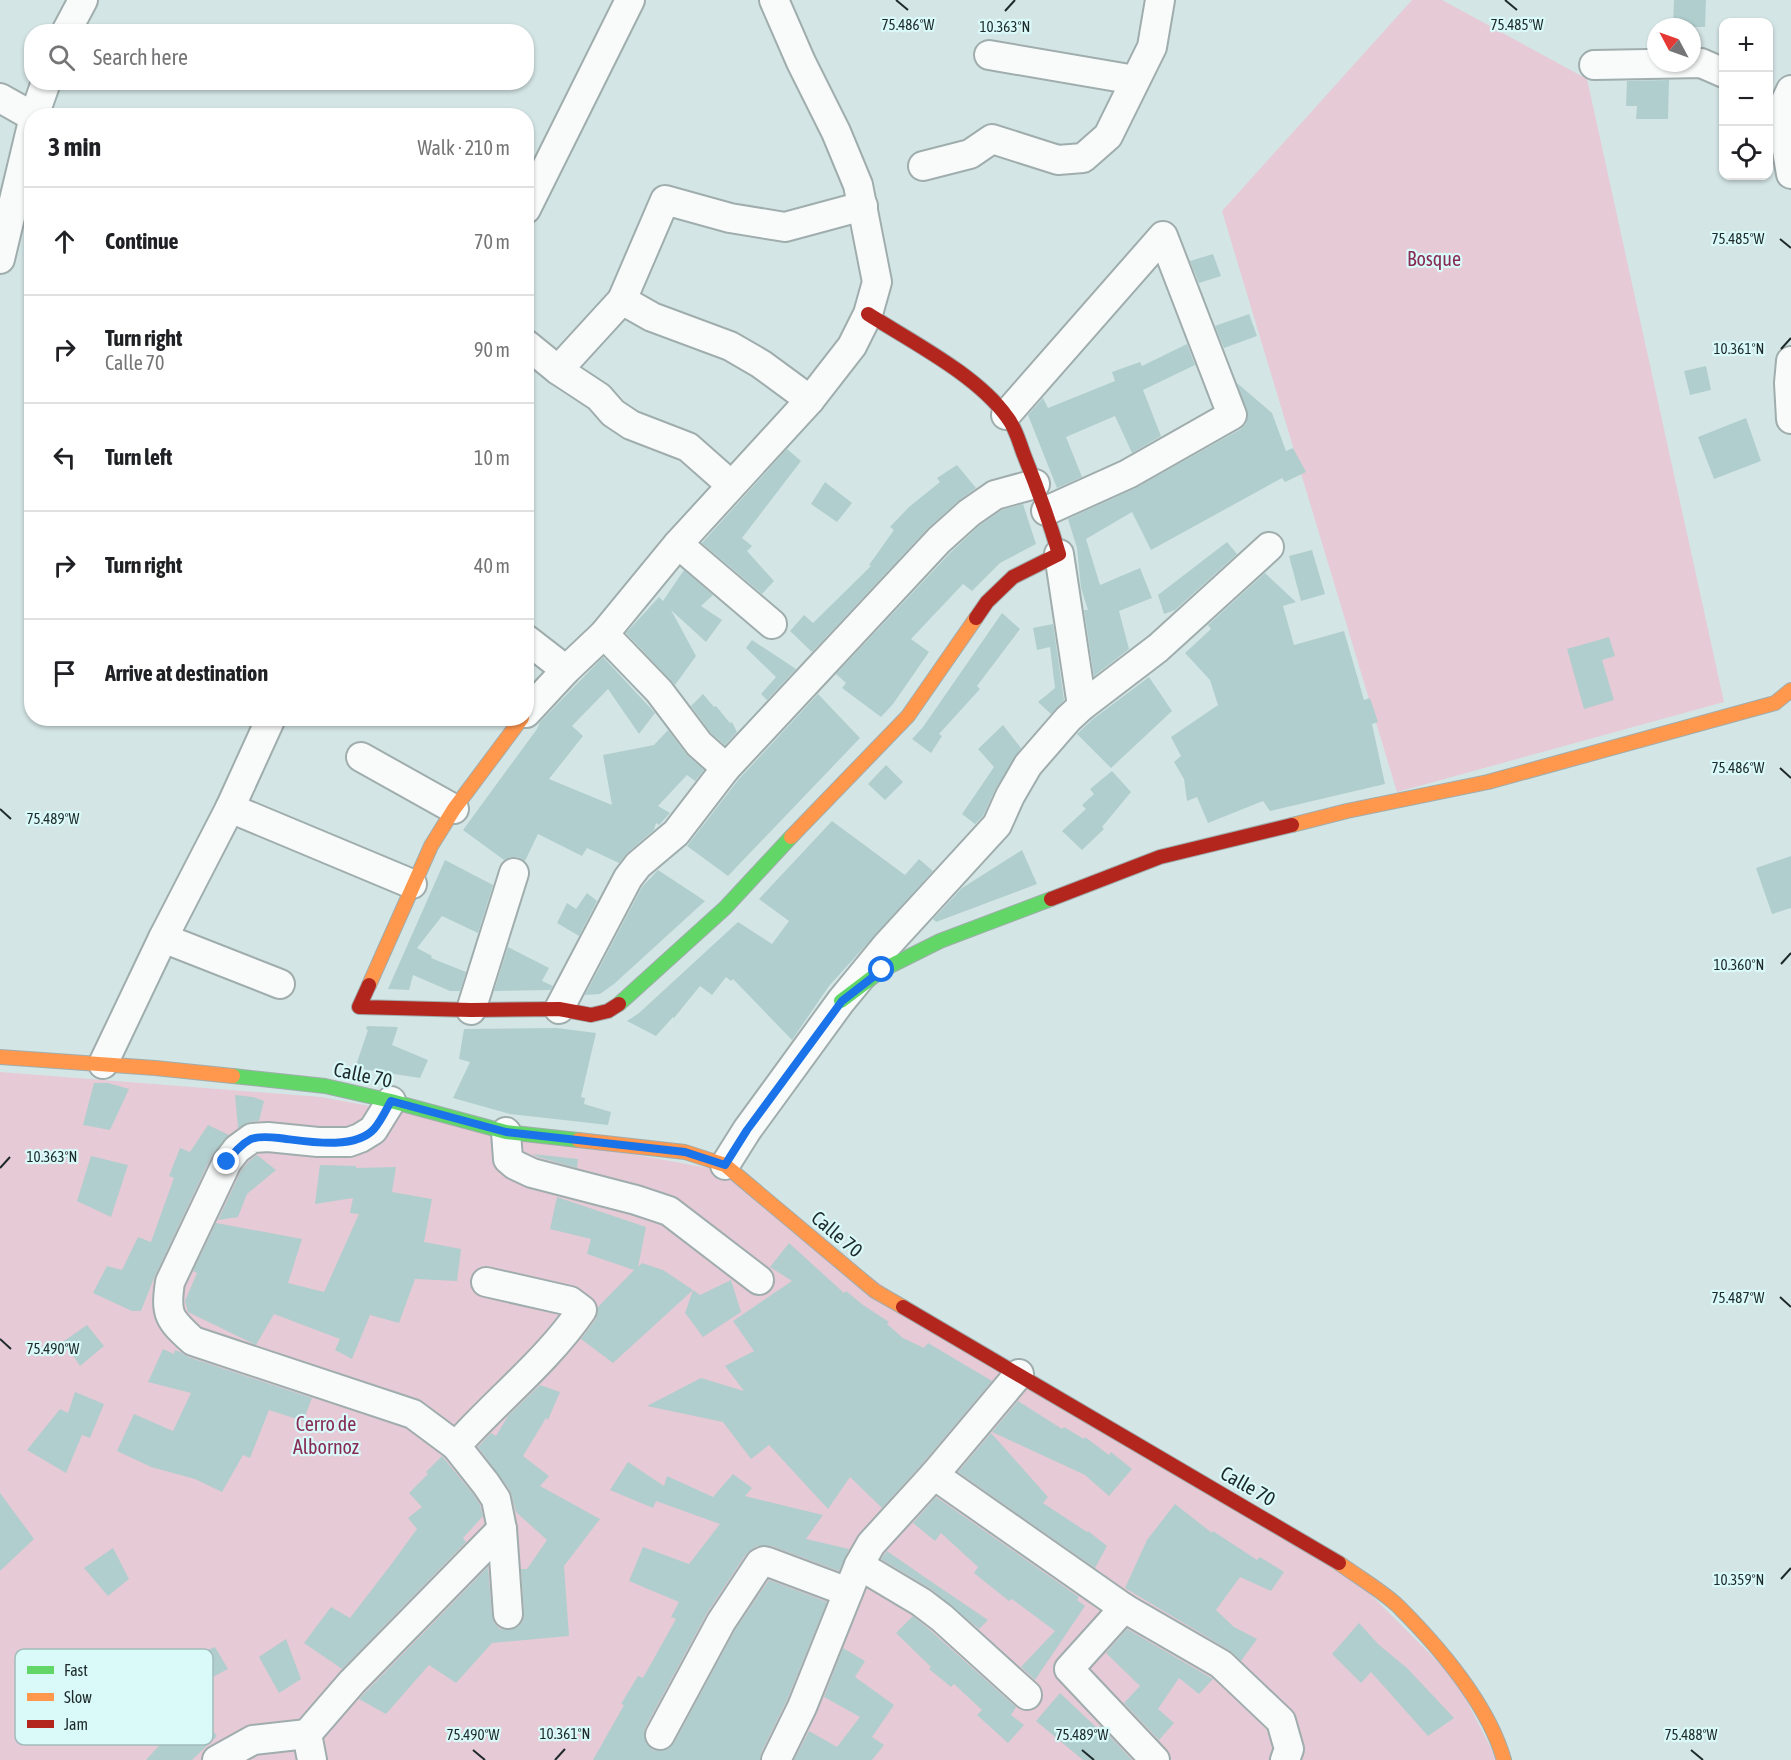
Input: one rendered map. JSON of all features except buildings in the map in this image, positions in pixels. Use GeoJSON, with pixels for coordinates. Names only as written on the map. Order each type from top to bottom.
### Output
{"type":"FeatureCollection","features":[{"type":"Feature","properties":{"kind":"street"},"geometry":{"type":"LineString","coordinates":[[70,24],[83,0]]}},
{"type":"Feature","properties":{"kind":"street"},"geometry":{"type":"LineString","coordinates":[[534,193],[630,0]]}},
{"type":"Feature","properties":{"kind":"street"},"geometry":{"type":"LineString","coordinates":[[534,704],[604,634],[678,544],[810,400],[852,346],[868,314],[877,282],[858,185],[836,132],[801,62],[774,0]]}},
{"type":"Feature","properties":{"kind":"street"},"geometry":{"type":"LineString","coordinates":[[923,166],[970,154],[992,139],[1058,160],[1083,158],[1108,136],[1152,47],[1160,0]]}},
{"type":"Feature","properties":{"kind":"street"},"geometry":{"type":"LineString","coordinates":[[989,55],[1135,80]]}},
{"type":"Feature","properties":{"kind":"street"},"geometry":{"type":"LineString","coordinates":[[1594,65],[1701,63],[1722,72]]}},
{"type":"Feature","properties":{"kind":"street"},"geometry":{"type":"LineString","coordinates":[[36,108],[43,90]]}},
{"type":"Feature","properties":{"kind":"street"},"geometry":{"type":"LineString","coordinates":[[0,98],[24,111]]}},
{"type":"Feature","properties":{"kind":"street"},"geometry":{"type":"LineString","coordinates":[[1781,98],[1791,174]]}},
{"type":"Feature","properties":{"kind":"street"},"geometry":{"type":"LineString","coordinates":[[0,259],[24,158]]}},
{"type":"Feature","properties":{"kind":"street"},"geometry":{"type":"LineString","coordinates":[[558,370],[622,300],[665,200],[730,218],[785,227],[863,206]]}},
{"type":"Feature","properties":{"kind":"street"},"geometry":{"type":"LineString","coordinates":[[1006,415],[1163,236],[1232,415],[1128,474],[1046,511]]}},
{"type":"Feature","properties":{"kind":"street"},"geometry":{"type":"LineString","coordinates":[[622,300],[652,317],[730,346],[761,364],[810,400]]}},
{"type":"Feature","properties":{"kind":"street"},"geometry":{"type":"LineString","coordinates":[[868,314],[947,366],[979,390],[1006,415],[1019,441],[1046,511],[1059,554],[1082,706]]}},
{"type":"Feature","properties":{"kind":"street"},"geometry":{"type":"LineString","coordinates":[[534,350],[558,370],[599,397],[613,413],[631,425],[688,447],[730,485]]}},
{"type":"Feature","properties":{"kind":"street"},"geometry":{"type":"LineString","coordinates":[[1791,361],[1789,383],[1791,419]]}},
{"type":"Feature","properties":{"kind":"street"},"geometry":{"type":"LineString","coordinates":[[559,1009],[628,878],[638,865],[676,833],[726,768],[939,540],[969,513],[995,495],[1035,484]]}},
{"type":"Feature","properties":{"kind":"street"},"geometry":{"type":"LineString","coordinates":[[678,544],[772,624]]}},
{"type":"Feature","properties":{"kind":"street"},"geometry":{"type":"LineString","coordinates":[[725,1165],[747,1130],[886,945],[998,825],[1010,796],[1028,765],[1082,706],[1158,648],[1269,547]]}},
{"type":"Feature","properties":{"kind":"street"},"geometry":{"type":"LineString","coordinates":[[516,726],[454,809],[431,846],[412,884],[359,1007],[471,1010],[559,1009],[591,1015],[609,1011],[626,999],[725,908],[908,716],[987,602],[1013,577],[1059,554]]}},
{"type":"Feature","properties":{"kind":"street"},"geometry":{"type":"LineString","coordinates":[[604,634],[658,691],[699,744],[726,768]]}},
{"type":"Feature","properties":{"kind":"street"},"geometry":{"type":"LineString","coordinates":[[534,645],[566,670]]}},
{"type":"Feature","properties":{"kind":"street"},"geometry":{"type":"LineString","coordinates":[[842,1001],[882,970],[940,940],[1160,857],[1347,812],[1488,782],[1775,703],[1791,690]]}},
{"type":"Feature","properties":{"kind":"street"},"geometry":{"type":"LineString","coordinates":[[103,1064],[163,938],[230,808],[267,726]]}},
{"type":"Feature","properties":{"kind":"street"},"geometry":{"type":"LineString","coordinates":[[361,757],[454,809]]}},
{"type":"Feature","properties":{"kind":"street"},"geometry":{"type":"LineString","coordinates":[[230,808],[412,884]]}},
{"type":"Feature","properties":{"kind":"street"},"geometry":{"type":"LineString","coordinates":[[471,1010],[514,873]]}},
{"type":"Feature","properties":{"kind":"street"},"geometry":{"type":"LineString","coordinates":[[163,938],[280,984]]}},
{"type":"Feature","properties":{"kind":"street","name":"Calle 70"},"geometry":{"type":"LineString","coordinates":[[0,1057],[103,1064],[325,1086],[506,1132],[685,1152],[725,1165],[875,1291],[1330,1556],[1397,1605],[1460,1675],[1498,1739],[1504,1760]]}},
{"type":"Feature","properties":{"kind":"street"},"geometry":{"type":"LineString","coordinates":[[391,1101],[373,1130],[349,1142],[318,1142],[268,1137],[252,1138],[237,1149],[227,1162],[170,1282],[167,1300],[170,1316],[193,1341],[413,1414],[456,1446],[496,1499],[502,1529],[508,1614]]}},
{"type":"Feature","properties":{"kind":"street"},"geometry":{"type":"LineString","coordinates":[[506,1132],[508,1159],[515,1165],[532,1173],[669,1211],[759,1280]]}},
{"type":"Feature","properties":{"kind":"street"},"geometry":{"type":"LineString","coordinates":[[456,1446],[565,1335],[582,1310],[570,1301],[486,1282]]}},
{"type":"Feature","properties":{"kind":"street"},"geometry":{"type":"LineString","coordinates":[[776,1760],[802,1707],[859,1565],[871,1544],[1020,1374]]}},
{"type":"Feature","properties":{"kind":"street"},"geometry":{"type":"LineString","coordinates":[[934,1474],[1124,1608],[1221,1664],[1281,1721],[1289,1749],[1285,1760]]}},
{"type":"Feature","properties":{"kind":"street"},"geometry":{"type":"LineString","coordinates":[[217,1760],[253,1740],[309,1747],[352,1682],[502,1529]]}},
{"type":"Feature","properties":{"kind":"street"},"geometry":{"type":"LineString","coordinates":[[660,1735],[722,1622],[760,1563],[768,1562],[848,1592]]}},
{"type":"Feature","properties":{"kind":"street"},"geometry":{"type":"LineString","coordinates":[[859,1565],[921,1602],[942,1618],[1027,1695]]}},
{"type":"Feature","properties":{"kind":"street"},"geometry":{"type":"LineString","coordinates":[[1124,1608],[1069,1670],[1155,1760]]}},
{"type":"Feature","properties":{"kind":"green space","name":"Bosque"},"geometry":{"type":"Polygon","coordinates":[[[1412,0],[1442,0],[1587,79],[1724,702],[1397,792],[1222,211],[1412,0]]]}},
{"type":"Feature","properties":{"kind":"green space","name":"Cerro de Albornoz"},"geometry":{"type":"Polygon","coordinates":[[[0,1072],[321,1097],[719,1170],[1014,1378],[1338,1562],[1456,1680],[1497,1760],[0,1760],[0,1072]]]}},
{"type":"Feature","properties":{"kind":"traffic: fast"},"geometry":{"type":"LineString","coordinates":[[619,1004],[725,908],[791,837]]}},
{"type":"Feature","properties":{"kind":"traffic: fast"},"geometry":{"type":"LineString","coordinates":[[841,1001],[882,970],[940,941],[1051,899]]}},
{"type":"Feature","properties":{"kind":"traffic: fast"},"geometry":{"type":"LineString","coordinates":[[233,1076],[325,1086],[506,1132],[578,1140]]}},
{"type":"Feature","properties":{"kind":"traffic: slow"},"geometry":{"type":"LineString","coordinates":[[791,837],[908,716],[976,618]]}},
{"type":"Feature","properties":{"kind":"traffic: slow"},"geometry":{"type":"LineString","coordinates":[[1292,825],[1347,811],[1488,782],[1775,703],[1791,690]]}},
{"type":"Feature","properties":{"kind":"traffic: slow"},"geometry":{"type":"LineString","coordinates":[[369,985],[431,846],[454,809],[516,726]]}},
{"type":"Feature","properties":{"kind":"traffic: slow"},"geometry":{"type":"LineString","coordinates":[[0,1057],[233,1076]]}},
{"type":"Feature","properties":{"kind":"traffic: slow"},"geometry":{"type":"LineString","coordinates":[[578,1140],[685,1152],[725,1165],[875,1291],[903,1307]]}},
{"type":"Feature","properties":{"kind":"traffic: slow"},"geometry":{"type":"LineString","coordinates":[[1339,1563],[1398,1606],[1430,1639],[1474,1697],[1497,1739],[1504,1760]]}},
{"type":"Feature","properties":{"kind":"traffic: jam"},"geometry":{"type":"LineString","coordinates":[[868,314],[943,360],[979,387],[994,402],[1015,430],[1043,504],[1059,554],[1013,577],[987,602],[976,618]]}},
{"type":"Feature","properties":{"kind":"traffic: jam"},"geometry":{"type":"LineString","coordinates":[[1051,899],[1160,857],[1292,825]]}},
{"type":"Feature","properties":{"kind":"traffic: jam"},"geometry":{"type":"LineString","coordinates":[[369,985],[359,1007],[471,1010],[559,1009],[591,1015],[608,1011],[619,1004]]}},
{"type":"Feature","properties":{"kind":"traffic: jam"},"geometry":{"type":"LineString","coordinates":[[903,1307],[1339,1563]]}},
{"type":"Feature","properties":{"kind":"route"},"geometry":{"type":"LineString","coordinates":[[227,1162],[237,1149],[252,1138],[349,1142],[360,1138],[373,1130],[391,1101],[506,1132],[685,1152],[725,1165],[747,1130],[842,1001],[882,970]]}}]}
